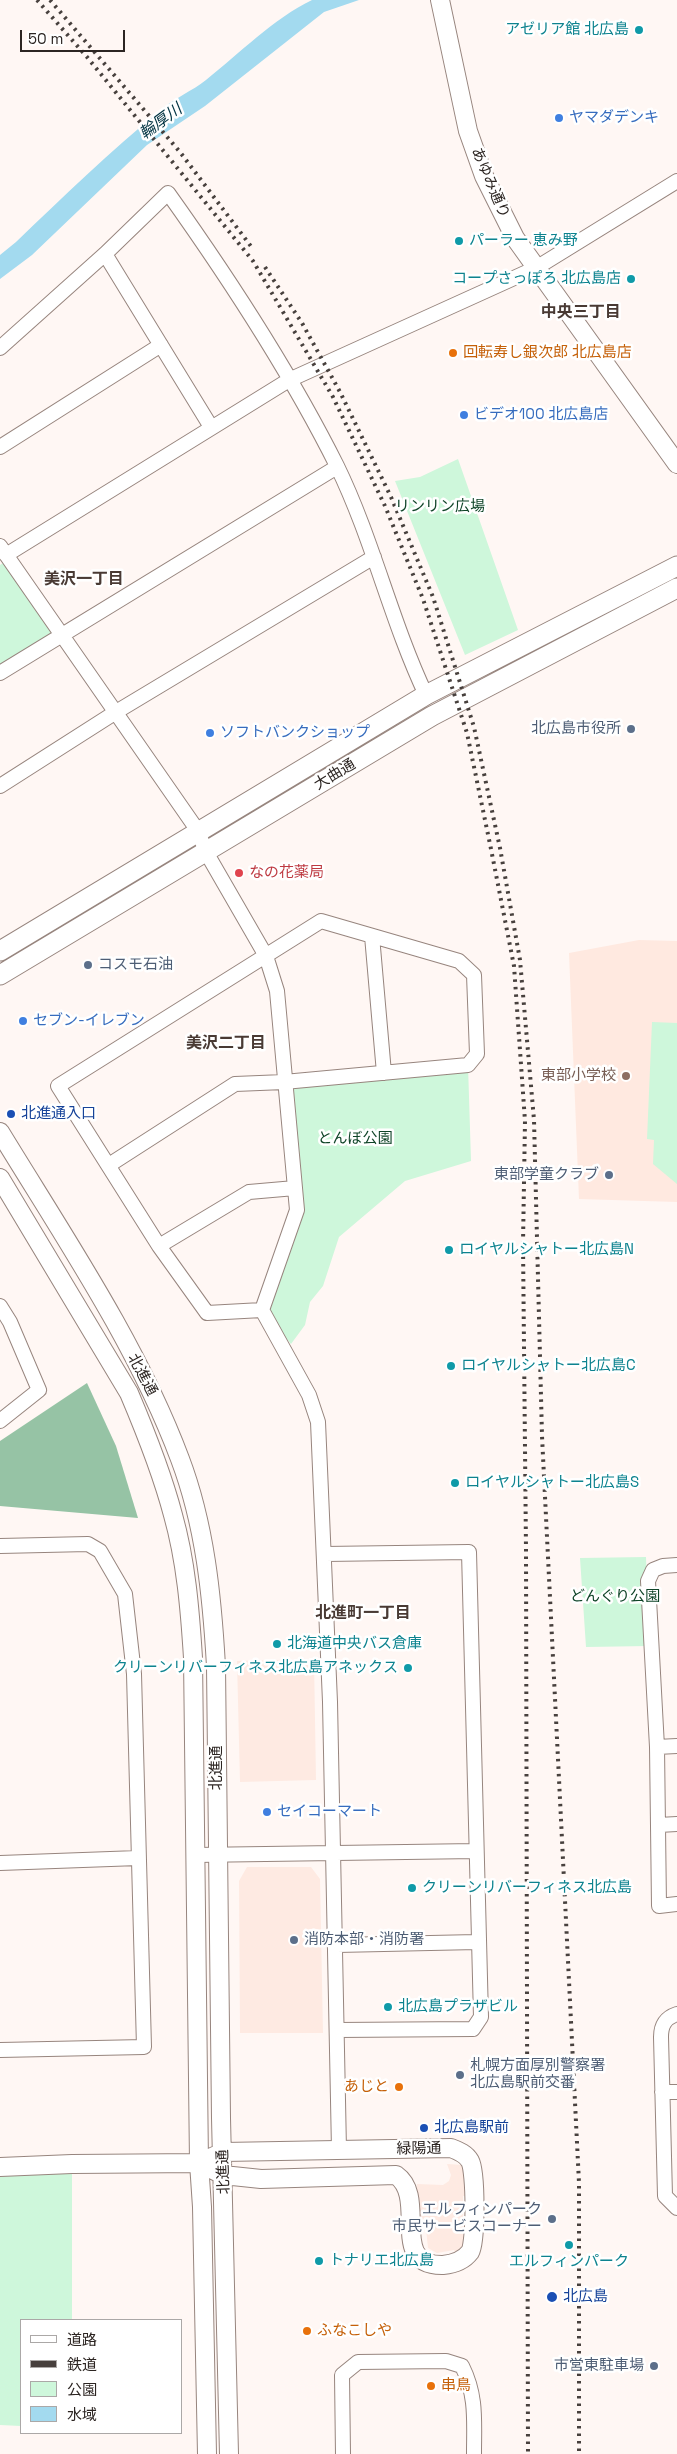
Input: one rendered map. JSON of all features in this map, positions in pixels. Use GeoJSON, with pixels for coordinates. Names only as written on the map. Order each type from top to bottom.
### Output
{"type":"FeatureCollection","features":[{"type":"Feature","properties":{"kind":"main road","name":"大曲通"},"geometry":{"type":"LineString","coordinates":[[0,951],[426,695],[677,566]]}},
{"type":"Feature","properties":{"kind":"main road","name":"大曲通"},"geometry":{"type":"LineString","coordinates":[[0,975],[432,716],[677,588]]}},
{"type":"Feature","properties":{"kind":"street","name":"あゆみ通り"},"geometry":{"type":"LineString","coordinates":[[440,1],[468,131],[484,176],[515,238],[677,464]]}},
{"type":"Feature","properties":{"kind":"street"},"geometry":{"type":"LineString","coordinates":[[339,2150],[337,1945],[325,1554],[318,1422],[309,1395],[262,1310],[297,1210],[284,1082],[278,991],[266,956],[206,852],[198,831],[3,551],[289,380],[536,268],[677,180]]}},
{"type":"Feature","properties":{"kind":"street"},"geometry":{"type":"LineString","coordinates":[[0,348],[105,254],[168,193],[228,278],[289,380],[337,467],[374,557],[426,695]]}},
{"type":"Feature","properties":{"kind":"street"},"geometry":{"type":"LineString","coordinates":[[105,254],[211,427]]}},
{"type":"Feature","properties":{"kind":"street"},"geometry":{"type":"LineString","coordinates":[[0,446],[161,345]]}},
{"type":"Feature","properties":{"kind":"street"},"geometry":{"type":"LineString","coordinates":[[0,673],[337,467]]}},
{"type":"Feature","properties":{"kind":"street"},"geometry":{"type":"LineString","coordinates":[[0,786],[14,775],[116,712],[374,557]]}},
{"type":"Feature","properties":{"kind":"street"},"geometry":{"type":"LineString","coordinates":[[109,1165],[235,1084],[284,1082],[468,1065],[477,1054],[474,975],[459,961],[321,921],[58,1086],[160,1246],[207,1313],[262,1310]]}},
{"type":"Feature","properties":{"kind":"street"},"geometry":{"type":"LineString","coordinates":[[372,936],[384,1072]]}},
{"type":"Feature","properties":{"kind":"street","name":"北進通"},"geometry":{"type":"LineString","coordinates":[[0,1132],[150,1385],[181,1460],[206,1554],[212,1600],[216,1666],[217,1854],[229,2454]]}},
{"type":"Feature","properties":{"kind":"street","name":"北進通"},"geometry":{"type":"LineString","coordinates":[[0,1178],[129,1393],[151,1446],[174,1517],[189,1597],[193,1658],[199,2163],[202,2207],[207,2454]]}},
{"type":"Feature","properties":{"kind":"street"},"geometry":{"type":"LineString","coordinates":[[160,1246],[249,1192],[295,1188]]}},
{"type":"Feature","properties":{"kind":"street"},"geometry":{"type":"LineString","coordinates":[[0,1306],[10,1322],[39,1390],[0,1421]]}},
{"type":"Feature","properties":{"kind":"street"},"geometry":{"type":"LineString","coordinates":[[0,1546],[88,1544],[100,1551],[125,1594],[134,1674],[144,2046],[0,2050]]}},
{"type":"Feature","properties":{"kind":"street"},"geometry":{"type":"LineString","coordinates":[[325,1554],[469,1552],[477,1942],[481,2017],[473,2029],[337,2030]]}},
{"type":"Feature","properties":{"kind":"street"},"geometry":{"type":"LineString","coordinates":[[677,1565],[664,1566],[653,1570],[648,1581],[657,1747],[659,1906],[677,1904]]}},
{"type":"Feature","properties":{"kind":"street"},"geometry":{"type":"LineString","coordinates":[[657,1747],[677,1746]]}},
{"type":"Feature","properties":{"kind":"street"},"geometry":{"type":"LineString","coordinates":[[659,1825],[677,1824]]}},
{"type":"Feature","properties":{"kind":"street"},"geometry":{"type":"LineString","coordinates":[[196,1855],[334,1852],[476,1852]]}},
{"type":"Feature","properties":{"kind":"street"},"geometry":{"type":"LineString","coordinates":[[0,1863],[138,1858]]}},
{"type":"Feature","properties":{"kind":"street"},"geometry":{"type":"LineString","coordinates":[[337,1945],[477,1942]]}},
{"type":"Feature","properties":{"kind":"street"},"geometry":{"type":"LineString","coordinates":[[677,2014],[665,2021],[661,2028],[665,2196],[677,2208]]}},
{"type":"Feature","properties":{"kind":"street"},"geometry":{"type":"LineString","coordinates":[[662,2092],[677,2092]]}},
{"type":"Feature","properties":{"kind":"street","name":"緑陽通"},"geometry":{"type":"LineString","coordinates":[[0,2167],[72,2164],[199,2163],[223,2152],[444,2148],[461,2152],[471,2162],[473,2179],[473,2243],[469,2253],[459,2261],[444,2265],[430,2263],[421,2259],[411,2243],[411,2196],[405,2183],[396,2175],[261,2179],[223,2175],[199,2163]]}},
{"type":"Feature","properties":{"kind":"street"},"geometry":{"type":"LineString","coordinates":[[343,2454],[342,2375],[358,2362],[446,2361],[462,2366],[469,2380],[474,2398],[474,2454]]}},
{"type":"Feature","properties":{"kind":"shaded area","name":"東部小学校"},"geometry":{"type":"Polygon","coordinates":[[[639,940],[677,941],[677,1202],[579,1199],[569,953],[639,940]]]}},
{"type":"Feature","properties":{"kind":"shaded area"},"geometry":{"type":"Polygon","coordinates":[[[314,1659],[316,1780],[240,1782],[237,1661],[314,1659]]]}},
{"type":"Feature","properties":{"kind":"shaded area"},"geometry":{"type":"Polygon","coordinates":[[[247,1867],[311,1867],[320,1879],[323,2033],[240,2033],[239,1881],[247,1867]]]}},
{"type":"Feature","properties":{"kind":"shaded area"},"geometry":{"type":"Polygon","coordinates":[[[447,2164],[462,2165],[465,2173],[466,2196],[463,2196],[463,2237],[466,2238],[465,2243],[456,2254],[454,2250],[437,2253],[428,2248],[425,2219],[417,2219],[417,2184],[443,2185],[449,2181],[451,2175],[447,2164]]]}},
{"type":"Feature","properties":{"kind":"green space","name":"リンリン広場"},"geometry":{"type":"Polygon","coordinates":[[[458,459],[518,630],[465,655],[395,481],[420,477],[458,459]]]}},
{"type":"Feature","properties":{"kind":"green space"},"geometry":{"type":"Polygon","coordinates":[[[3,563],[53,635],[0,667],[0,565],[3,563]]]}},
{"type":"Feature","properties":{"kind":"green space"},"geometry":{"type":"Polygon","coordinates":[[[652,1022],[677,1023],[677,1184],[653,1164],[654,1140],[647,1139],[652,1022]]]}},
{"type":"Feature","properties":{"kind":"green space","name":"とんぼ公園"},"geometry":{"type":"Polygon","coordinates":[[[468,1065],[471,1161],[405,1181],[339,1237],[323,1286],[310,1302],[305,1325],[291,1344],[262,1310],[297,1210],[284,1082],[468,1065]]]}},
{"type":"Feature","properties":{"kind":"green space"},"geometry":{"type":"Polygon","coordinates":[[[87,1383],[116,1446],[138,1518],[0,1506],[0,1441],[87,1383]]]}},
{"type":"Feature","properties":{"kind":"green space","name":"どんぐり公園"},"geometry":{"type":"Polygon","coordinates":[[[646,1557],[649,1646],[586,1647],[580,1558],[646,1557]]]}},
{"type":"Feature","properties":{"kind":"green space"},"geometry":{"type":"Polygon","coordinates":[[[72,2164],[72,2319],[20,2319],[20,2426],[0,2425],[0,2167],[72,2164]]]}},
{"type":"Feature","properties":{"kind":"water","name":"輪厚川"},"geometry":{"type":"Polygon","coordinates":[[[312,0],[359,0],[324,12],[205,106],[147,145],[32,255],[0,279],[0,255],[105,158],[167,105],[206,80],[284,17],[312,0]]]}},
{"type":"Feature","properties":{"kind":"railway"},"geometry":{"type":"LineString","coordinates":[[37,0],[87,57],[253,261],[333,397],[385,506],[423,599],[467,733],[491,849],[514,966],[525,1121],[523,1244],[526,1550],[528,2454]]}},
{"type":"Feature","properties":{"kind":"railway"},"geometry":{"type":"LineString","coordinates":[[50,0],[180,152],[253,249]]}},
{"type":"Feature","properties":{"kind":"railway"},"geometry":{"type":"LineString","coordinates":[[265,267],[302,323],[340,392],[391,497],[433,597],[474,727],[500,848],[520,960],[534,1120],[542,1436],[579,2183],[579,2454]]}},
{"type":"Feature","properties":{"kind":"place","name":"アゼリア館 北広島"},"geometry":{"type":"Point","coordinates":[639,30]}},
{"type":"Feature","properties":{"kind":"place","name":"ヤマダデンキ"},"geometry":{"type":"Point","coordinates":[559,118]}},
{"type":"Feature","properties":{"kind":"place","name":"パーラー 恵み野"},"geometry":{"type":"Point","coordinates":[459,241]}},
{"type":"Feature","properties":{"kind":"place","name":"コープさっぽろ 北広島店"},"geometry":{"type":"Point","coordinates":[631,279]}},
{"type":"Feature","properties":{"kind":"place","name":"回転寿し銀次郎 北広島店"},"geometry":{"type":"Point","coordinates":[453,353]}},
{"type":"Feature","properties":{"kind":"place","name":"ビデオ100 北広島店"},"geometry":{"type":"Point","coordinates":[464,415]}},
{"type":"Feature","properties":{"kind":"place","name":"北広島市役所"},"geometry":{"type":"Point","coordinates":[631,729]}},
{"type":"Feature","properties":{"kind":"place","name":"ソフトバンクショップ"},"geometry":{"type":"Point","coordinates":[210,733]}},
{"type":"Feature","properties":{"kind":"place","name":"なの花薬局"},"geometry":{"type":"Point","coordinates":[239,873]}},
{"type":"Feature","properties":{"kind":"place","name":"コスモ石油"},"geometry":{"type":"Point","coordinates":[88,965]}},
{"type":"Feature","properties":{"kind":"place","name":"セブン-イレブン"},"geometry":{"type":"Point","coordinates":[23,1021]}},
{"type":"Feature","properties":{"kind":"place","name":"東部小学校"},"geometry":{"type":"Point","coordinates":[626,1076]}},
{"type":"Feature","properties":{"kind":"place","name":"北進通入口"},"geometry":{"type":"Point","coordinates":[11,1114]}},
{"type":"Feature","properties":{"kind":"place","name":"東部学童クラブ"},"geometry":{"type":"Point","coordinates":[609,1175]}},
{"type":"Feature","properties":{"kind":"place","name":"ロイヤルシャトー北広島N"},"geometry":{"type":"Point","coordinates":[449,1250]}},
{"type":"Feature","properties":{"kind":"place","name":"ロイヤルシャトー北広島C"},"geometry":{"type":"Point","coordinates":[451,1366]}},
{"type":"Feature","properties":{"kind":"place","name":"ロイヤルシャトー北広島S"},"geometry":{"type":"Point","coordinates":[455,1483]}},
{"type":"Feature","properties":{"kind":"place","name":"北海道中央バス倉庫"},"geometry":{"type":"Point","coordinates":[277,1644]}},
{"type":"Feature","properties":{"kind":"place","name":"クリーンリバーフィネス北広島アネックス"},"geometry":{"type":"Point","coordinates":[408,1668]}},
{"type":"Feature","properties":{"kind":"place","name":"セイコーマート"},"geometry":{"type":"Point","coordinates":[267,1812]}},
{"type":"Feature","properties":{"kind":"place","name":"クリーンリバーフィネス北広島"},"geometry":{"type":"Point","coordinates":[412,1888]}},
{"type":"Feature","properties":{"kind":"place","name":"消防本部・消防署"},"geometry":{"type":"Point","coordinates":[294,1940]}},
{"type":"Feature","properties":{"kind":"place","name":"北広島プラザビル"},"geometry":{"type":"Point","coordinates":[388,2007]}},
{"type":"Feature","properties":{"kind":"place","name":"札幌方面厚別警察署 北広島駅前交番"},"geometry":{"type":"Point","coordinates":[460,2075]}},
{"type":"Feature","properties":{"kind":"place","name":"あじと"},"geometry":{"type":"Point","coordinates":[399,2087]}},
{"type":"Feature","properties":{"kind":"place","name":"北広島駅前"},"geometry":{"type":"Point","coordinates":[424,2128]}},
{"type":"Feature","properties":{"kind":"place","name":"エルフィンパーク 市民サービスコーナー"},"geometry":{"type":"Point","coordinates":[552,2219]}},
{"type":"Feature","properties":{"kind":"place","name":"エルフィンパーク"},"geometry":{"type":"Point","coordinates":[569,2245]}},
{"type":"Feature","properties":{"kind":"place","name":"トナリエ北広島"},"geometry":{"type":"Point","coordinates":[319,2261]}},
{"type":"Feature","properties":{"kind":"place","name":"北広島"},"geometry":{"type":"Point","coordinates":[552,2297]}},
{"type":"Feature","properties":{"kind":"place","name":"ふなこしや"},"geometry":{"type":"Point","coordinates":[307,2331]}},
{"type":"Feature","properties":{"kind":"place","name":"市営東駐車場"},"geometry":{"type":"Point","coordinates":[654,2366]}},
{"type":"Feature","properties":{"kind":"place","name":"串鳥"},"geometry":{"type":"Point","coordinates":[431,2386]}},
{"type":"Feature","properties":{"kind":"district","name":"中央三丁目"},"geometry":{"type":"Point","coordinates":[581,313]}},
{"type":"Feature","properties":{"kind":"district","name":"美沢一丁目"},"geometry":{"type":"Point","coordinates":[84,580]}},
{"type":"Feature","properties":{"kind":"district","name":"美沢二丁目"},"geometry":{"type":"Point","coordinates":[226,1044]}},
{"type":"Feature","properties":{"kind":"district","name":"北進町一丁目"},"geometry":{"type":"Point","coordinates":[363,1614]}}]}
